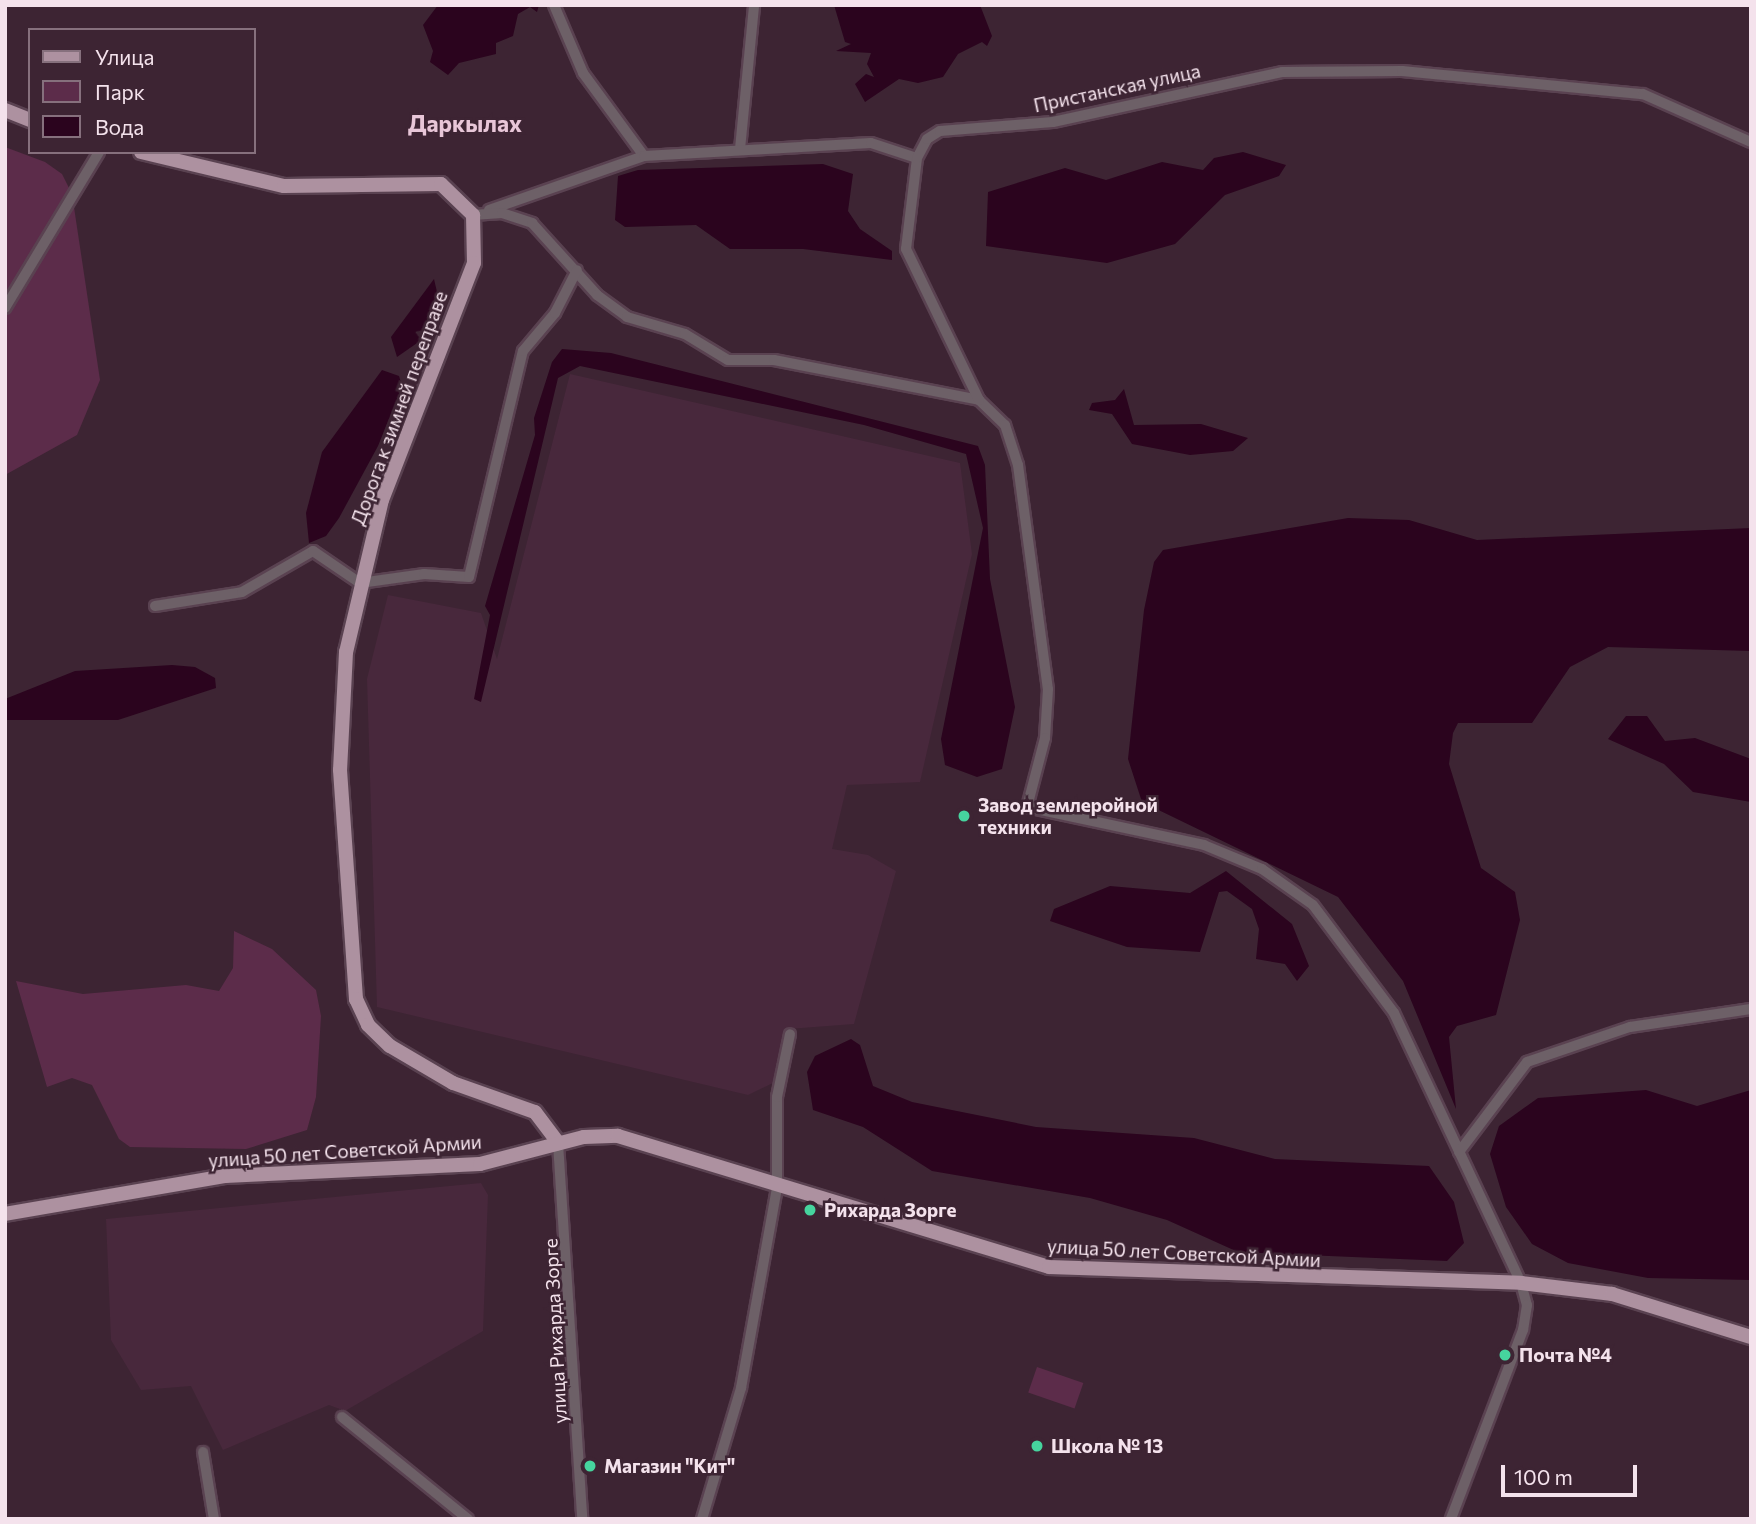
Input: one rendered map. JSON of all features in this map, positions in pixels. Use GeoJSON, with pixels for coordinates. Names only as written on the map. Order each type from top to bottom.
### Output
{"type":"FeatureCollection","features":[{"type":"Feature","properties":{"kind":"main road"},"geometry":{"type":"LineString","coordinates":[[5,110],[28,119]]}},
{"type":"Feature","properties":{"kind":"main road"},"geometry":{"type":"LineString","coordinates":[[149,154],[284,186],[441,184],[473,215]]}},
{"type":"Feature","properties":{"kind":"main road","name":"Дорога к зимней переправе"},"geometry":{"type":"LineString","coordinates":[[473,215],[474,263],[382,500],[360,583],[346,652],[340,770],[360,1014],[405,1057],[453,1083],[535,1112],[558,1143]]}},
{"type":"Feature","properties":{"kind":"main road","name":"улица 50 лет Советской Армии"},"geometry":{"type":"LineString","coordinates":[[5,1214],[225,1176],[480,1164],[558,1143],[618,1136],[777,1187],[1049,1267],[1521,1283],[1612,1294],[1751,1337]]}},
{"type":"Feature","properties":{"kind":"street"},"geometry":{"type":"LineString","coordinates":[[554,5],[583,73],[644,156]]}},
{"type":"Feature","properties":{"kind":"street"},"geometry":{"type":"LineString","coordinates":[[740,149],[754,5]]}},
{"type":"Feature","properties":{"kind":"street","name":"Пристанская улица"},"geometry":{"type":"LineString","coordinates":[[917,158],[940,131],[1053,122],[1282,72],[1472,75],[1643,94],[1751,142]]}},
{"type":"Feature","properties":{"kind":"street"},"geometry":{"type":"LineString","coordinates":[[473,215],[644,156],[871,143],[917,158],[906,249],[979,400],[1005,425],[1018,465],[1048,690],[1045,738],[1027,807],[1204,845],[1262,869],[1313,905],[1394,1013],[1521,1283],[1527,1305],[1523,1330],[1451,1519]]}},
{"type":"Feature","properties":{"kind":"street"},"geometry":{"type":"LineString","coordinates":[[5,308],[98,154]]}},
{"type":"Feature","properties":{"kind":"street"},"geometry":{"type":"LineString","coordinates":[[473,215],[502,214],[532,223],[576,270],[627,317],[685,334],[728,360],[774,360],[979,400]]}},
{"type":"Feature","properties":{"kind":"street"},"geometry":{"type":"LineString","coordinates":[[155,606],[242,592],[313,551],[360,583],[424,574],[469,577],[523,351],[555,313],[576,270]]}},
{"type":"Feature","properties":{"kind":"street"},"geometry":{"type":"LineString","coordinates":[[1459,1153],[1527,1062],[1630,1027],[1751,1009]]}},
{"type":"Feature","properties":{"kind":"street"},"geometry":{"type":"LineString","coordinates":[[702,1519],[741,1388],[777,1187],[777,1097],[790,1034]]}},
{"type":"Feature","properties":{"kind":"street","name":"улица Рихарда Зорге"},"geometry":{"type":"LineString","coordinates":[[558,1143],[583,1519]]}},
{"type":"Feature","properties":{"kind":"street"},"geometry":{"type":"LineString","coordinates":[[342,1417],[467,1519]]}},
{"type":"Feature","properties":{"kind":"street"},"geometry":{"type":"LineString","coordinates":[[203,1452],[214,1519]]}},
{"type":"Feature","properties":{"kind":"shaded area"},"geometry":{"type":"Polygon","coordinates":[[[570,374],[960,463],[972,554],[920,782],[847,785],[832,849],[868,855],[896,871],[854,1024],[788,1029],[775,1082],[748,1095],[377,1007],[367,679],[388,595],[481,613],[497,659],[570,374]]]}},
{"type":"Feature","properties":{"kind":"shaded area"},"geometry":{"type":"Polygon","coordinates":[[[481,1183],[488,1195],[483,1331],[345,1411],[329,1405],[223,1450],[191,1386],[141,1390],[111,1340],[106,1219],[481,1183]]]}},
{"type":"Feature","properties":{"kind":"green space"},"geometry":{"type":"Polygon","coordinates":[[[5,147],[45,162],[62,174],[72,194],[100,380],[77,435],[5,475],[5,147]]]}},
{"type":"Feature","properties":{"kind":"green space"},"geometry":{"type":"Polygon","coordinates":[[[234,931],[272,949],[316,990],[321,1016],[316,1097],[307,1130],[246,1149],[130,1147],[119,1139],[92,1085],[72,1078],[47,1087],[16,981],[83,994],[186,985],[219,991],[233,968],[234,931]]]}},
{"type":"Feature","properties":{"kind":"green space"},"geometry":{"type":"Polygon","coordinates":[[[1037,1367],[1083,1383],[1075,1408],[1028,1393],[1037,1367]]]}},
{"type":"Feature","properties":{"kind":"water"},"geometry":{"type":"Polygon","coordinates":[[[438,5],[539,5],[537,12],[530,7],[518,14],[513,36],[496,43],[496,54],[459,63],[448,75],[430,62],[433,51],[423,25],[438,5]]]}},
{"type":"Feature","properties":{"kind":"water"},"geometry":{"type":"Polygon","coordinates":[[[834,5],[980,5],[992,36],[987,46],[982,42],[958,54],[943,77],[918,83],[899,79],[865,102],[855,84],[866,74],[874,77],[867,64],[871,53],[836,51],[851,44],[845,42],[834,5]]]}},
{"type":"Feature","properties":{"kind":"water"},"geometry":{"type":"Polygon","coordinates":[[[1243,152],[1286,165],[1279,176],[1225,195],[1175,244],[1107,263],[986,246],[988,192],[1065,168],[1106,180],[1162,162],[1203,170],[1214,158],[1243,152]]]}},
{"type":"Feature","properties":{"kind":"water"},"geometry":{"type":"Polygon","coordinates":[[[823,164],[853,174],[848,211],[860,229],[892,251],[892,260],[803,249],[730,249],[696,225],[625,227],[615,220],[618,176],[638,170],[823,164]]]}},
{"type":"Feature","properties":{"kind":"water"},"geometry":{"type":"Polygon","coordinates":[[[434,279],[437,292],[420,341],[397,357],[391,337],[434,279]]]}},
{"type":"Feature","properties":{"kind":"water"},"geometry":{"type":"Polygon","coordinates":[[[562,349],[611,353],[978,446],[985,465],[990,579],[1015,707],[1002,769],[977,777],[945,765],[941,739],[983,528],[966,454],[864,425],[580,366],[558,378],[481,702],[474,699],[490,615],[485,606],[535,435],[534,418],[552,362],[562,349]]]}},
{"type":"Feature","properties":{"kind":"water"},"geometry":{"type":"Polygon","coordinates":[[[382,370],[399,376],[402,386],[378,446],[339,518],[326,536],[309,543],[306,513],[322,452],[382,370]]]}},
{"type":"Feature","properties":{"kind":"water"},"geometry":{"type":"Polygon","coordinates":[[[1124,389],[1134,425],[1201,424],[1248,438],[1233,451],[1190,455],[1132,444],[1112,414],[1089,410],[1092,403],[1115,400],[1124,389]]]}},
{"type":"Feature","properties":{"kind":"water"},"geometry":{"type":"Polygon","coordinates":[[[1348,518],[1409,520],[1477,540],[1751,528],[1751,651],[1608,647],[1570,667],[1532,723],[1458,723],[1453,733],[1449,764],[1481,868],[1515,892],[1520,920],[1496,1015],[1457,1026],[1449,1037],[1456,1109],[1403,981],[1338,897],[1142,802],[1128,759],[1144,610],[1154,562],[1163,550],[1348,518]]]}},
{"type":"Feature","properties":{"kind":"water"},"geometry":{"type":"Polygon","coordinates":[[[172,665],[195,667],[215,678],[216,688],[118,720],[5,720],[5,699],[75,671],[172,665]]]}},
{"type":"Feature","properties":{"kind":"water"},"geometry":{"type":"Polygon","coordinates":[[[1626,716],[1647,716],[1665,741],[1695,738],[1751,759],[1751,802],[1693,792],[1664,764],[1608,739],[1626,716]]]}},
{"type":"Feature","properties":{"kind":"water"},"geometry":{"type":"Polygon","coordinates":[[[1226,871],[1292,924],[1309,966],[1297,981],[1285,964],[1256,959],[1259,929],[1252,909],[1227,891],[1219,892],[1200,952],[1127,947],[1050,921],[1054,909],[1110,886],[1190,893],[1226,871]]]}},
{"type":"Feature","properties":{"kind":"water"},"geometry":{"type":"Polygon","coordinates":[[[851,1039],[860,1045],[873,1086],[912,1102],[1036,1127],[1194,1138],[1275,1159],[1429,1166],[1454,1202],[1464,1243],[1447,1261],[1238,1252],[1167,1220],[1090,1198],[932,1171],[863,1127],[813,1110],[807,1072],[815,1056],[851,1039]]]}},
{"type":"Feature","properties":{"kind":"water"},"geometry":{"type":"Polygon","coordinates":[[[1646,1090],[1697,1106],[1751,1090],[1751,1280],[1648,1278],[1568,1263],[1532,1244],[1506,1207],[1490,1154],[1499,1126],[1538,1098],[1646,1090]]]}},
{"type":"Feature","properties":{"kind":"place","name":"Завод землеройной техники"},"geometry":{"type":"Point","coordinates":[964,816]}},
{"type":"Feature","properties":{"kind":"place","name":"Рихарда Зорге"},"geometry":{"type":"Point","coordinates":[810,1210]}},
{"type":"Feature","properties":{"kind":"place","name":"Почта №4"},"geometry":{"type":"Point","coordinates":[1505,1355]}},
{"type":"Feature","properties":{"kind":"place","name":"Школа № 13"},"geometry":{"type":"Point","coordinates":[1037,1446]}},
{"type":"Feature","properties":{"kind":"place","name":"Магазин \"Кит\""},"geometry":{"type":"Point","coordinates":[590,1466]}},
{"type":"Feature","properties":{"kind":"district","name":"Даркылах"},"geometry":{"type":"Point","coordinates":[465,123]}}]}
